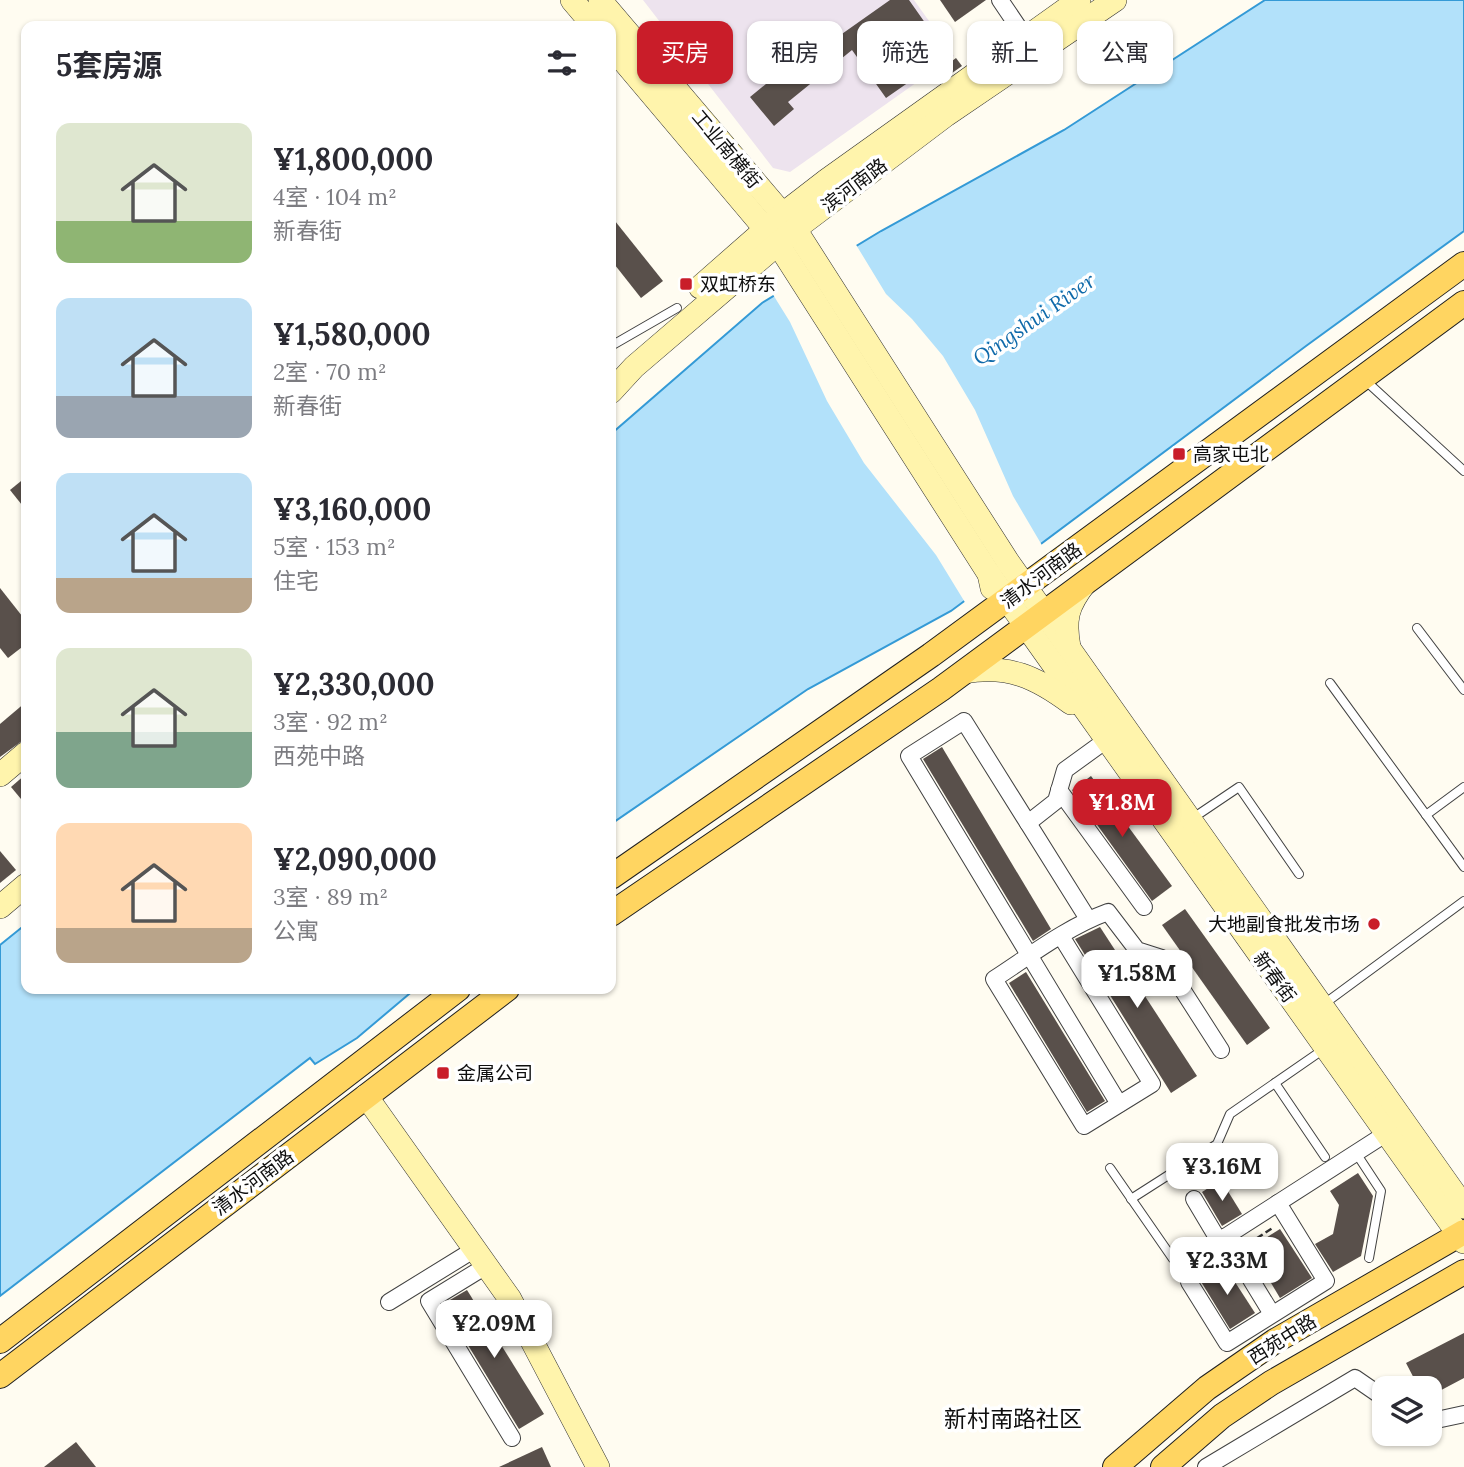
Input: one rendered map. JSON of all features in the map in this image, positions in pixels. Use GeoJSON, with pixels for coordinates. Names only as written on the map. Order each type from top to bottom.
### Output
{"type":"FeatureCollection","features":[{"type":"Feature","properties":{"kind":"main road"},"geometry":{"type":"LineString","coordinates":[[572,0],[590,21]]}},
{"type":"Feature","properties":{"kind":"main road","name":"工业南横街"},"geometry":{"type":"LineString","coordinates":[[600,0],[780,229],[800,280],[998,568]]}},
{"type":"Feature","properties":{"kind":"main road","name":"滨河南路"},"geometry":{"type":"LineString","coordinates":[[1057,21],[1079,0]]}},
{"type":"Feature","properties":{"kind":"main road","name":"滨河南路"},"geometry":{"type":"LineString","coordinates":[[1063,28],[1115,0]]}},
{"type":"Feature","properties":{"kind":"main road","name":"工业南横街"},"geometry":{"type":"LineString","coordinates":[[616,51],[821,270],[998,568]]}},
{"type":"Feature","properties":{"kind":"main road","name":"滨河南路"},"geometry":{"type":"LineString","coordinates":[[616,367],[677,308],[978,84]]}},
{"type":"Feature","properties":{"kind":"main road","name":"滨河南路"},"geometry":{"type":"LineString","coordinates":[[616,386],[634,366],[731,281],[780,229]]}},
{"type":"Feature","properties":{"kind":"main road","name":"清水河南路"},"geometry":{"type":"LineString","coordinates":[[616,874],[980,620],[1464,264]]}},
{"type":"Feature","properties":{"kind":"main road","name":"清水河南路"},"geometry":{"type":"LineString","coordinates":[[616,911],[964,672],[1464,303]]}},
{"type":"Feature","properties":{"kind":"main road"},"geometry":{"type":"LineString","coordinates":[[980,620],[992,600],[998,568],[1017,567],[1036,571],[1050,568]]}},
{"type":"Feature","properties":{"kind":"main road","name":"新春街"},"geometry":{"type":"LineString","coordinates":[[998,568],[1016,593],[1025,627],[1462,1236]]}},
{"type":"Feature","properties":{"kind":"main road"},"geometry":{"type":"LineString","coordinates":[[1069,648],[1066,626],[1069,611],[1074,597],[1086,582]]}},
{"type":"Feature","properties":{"kind":"main road","name":"新春街"},"geometry":{"type":"LineString","coordinates":[[1016,593],[1045,612],[1464,1208]]}},
{"type":"Feature","properties":{"kind":"main road"},"geometry":{"type":"LineString","coordinates":[[964,672],[986,668],[1022,675],[1050,687],[1087,716]]}},
{"type":"Feature","properties":{"kind":"main road"},"geometry":{"type":"LineString","coordinates":[[0,775],[21,757]]}},
{"type":"Feature","properties":{"kind":"main road"},"geometry":{"type":"LineString","coordinates":[[0,907],[21,889]]}},
{"type":"Feature","properties":{"kind":"main road"},"geometry":{"type":"LineString","coordinates":[[0,918],[21,901]]}},
{"type":"Feature","properties":{"kind":"main road","name":"清水河南路"},"geometry":{"type":"LineString","coordinates":[[0,1341],[451,994]]}},
{"type":"Feature","properties":{"kind":"main road","name":"清水河南路"},"geometry":{"type":"LineString","coordinates":[[0,1376],[500,994]]}},
{"type":"Feature","properties":{"kind":"main road"},"geometry":{"type":"LineString","coordinates":[[366,1096],[510,1299],[598,1467]]}},
{"type":"Feature","properties":{"kind":"main road","name":"西苑中路"},"geometry":{"type":"LineString","coordinates":[[1115,1467],[1207,1388],[1275,1341],[1462,1236]]}},
{"type":"Feature","properties":{"kind":"main road","name":"西苑中路"},"geometry":{"type":"LineString","coordinates":[[1165,1467],[1222,1416],[1271,1383],[1464,1272]]}},
{"type":"Feature","properties":{"kind":"street"},"geometry":{"type":"LineString","coordinates":[[1000,0],[1014,21]]}},
{"type":"Feature","properties":{"kind":"street"},"geometry":{"type":"LineString","coordinates":[[1088,919],[964,721],[909,756],[1119,1104]]}},
{"type":"Feature","properties":{"kind":"street"},"geometry":{"type":"LineString","coordinates":[[1028,824],[1056,801],[1065,770],[1105,741]]}},
{"type":"Feature","properties":{"kind":"street"},"geometry":{"type":"LineString","coordinates":[[1059,790],[1144,907]]}},
{"type":"Feature","properties":{"kind":"street"},"geometry":{"type":"LineString","coordinates":[[1061,936],[1152,1084],[1084,1126],[994,979],[1028,957],[1061,936],[1088,919],[1108,912],[1137,950],[1162,958],[1222,1050]]}},
{"type":"Feature","properties":{"kind":"street"},"geometry":{"type":"LineString","coordinates":[[1194,1199],[1219,1241],[1387,1133]]}},
{"type":"Feature","properties":{"kind":"street"},"geometry":{"type":"LineString","coordinates":[[1189,1282],[1227,1343],[1326,1281],[1278,1203]]}},
{"type":"Feature","properties":{"kind":"street"},"geometry":{"type":"LineString","coordinates":[[1225,1237],[1272,1314]]}},
{"type":"Feature","properties":{"kind":"street"},"geometry":{"type":"LineString","coordinates":[[389,1302],[481,1258]]}},
{"type":"Feature","properties":{"kind":"street"},"geometry":{"type":"LineString","coordinates":[[481,1258],[429,1301],[512,1438]]}},
{"type":"Feature","properties":{"kind":"street"},"geometry":{"type":"LineString","coordinates":[[1206,1467],[1354,1378],[1372,1390]]}},
{"type":"Feature","properties":{"kind":"street"},"geometry":{"type":"LineString","coordinates":[[1442,1419],[1464,1414]]}},
{"type":"Feature","properties":{"kind":"lane"},"geometry":{"type":"LineString","coordinates":[[616,343],[677,308]]}},
{"type":"Feature","properties":{"kind":"lane"},"geometry":{"type":"LineString","coordinates":[[1363,378],[1464,471]]}},
{"type":"Feature","properties":{"kind":"lane"},"geometry":{"type":"LineString","coordinates":[[1417,628],[1464,690]]}},
{"type":"Feature","properties":{"kind":"lane"},"geometry":{"type":"LineString","coordinates":[[1330,684],[1464,867]]}},
{"type":"Feature","properties":{"kind":"lane"},"geometry":{"type":"LineString","coordinates":[[1191,819],[1239,787],[1299,874]]}},
{"type":"Feature","properties":{"kind":"lane"},"geometry":{"type":"LineString","coordinates":[[1426,815],[1464,787]]}},
{"type":"Feature","properties":{"kind":"lane"},"geometry":{"type":"LineString","coordinates":[[1322,1005],[1464,901]]}},
{"type":"Feature","properties":{"kind":"lane"},"geometry":{"type":"LineString","coordinates":[[1131,1199],[1217,1144],[1230,1114],[1325,1048]]}},
{"type":"Feature","properties":{"kind":"lane"},"geometry":{"type":"LineString","coordinates":[[1275,1083],[1325,1157]]}},
{"type":"Feature","properties":{"kind":"lane"},"geometry":{"type":"LineString","coordinates":[[1356,1153],[1381,1191],[1369,1258]]}},
{"type":"Feature","properties":{"kind":"lane"},"geometry":{"type":"LineString","coordinates":[[1110,1168],[1173,1259]]}},
{"type":"Feature","properties":{"kind":"shaded area"},"geometry":{"type":"Polygon","coordinates":[[[643,0],[914,0],[929,21],[857,21],[857,84],[914,84],[790,172],[773,168],[708,84],[733,84],[733,21],[659,21],[643,0]]]}},
{"type":"Feature","properties":{"kind":"water","name":"Qingshui River"},"geometry":{"type":"Polygon","coordinates":[[[1265,0],[1464,0],[1464,231],[951,611],[808,689],[616,821],[616,430],[762,303],[881,231],[1064,130],[1135,84],[1173,84],[1173,60],[1265,0]]]}},
{"type":"Feature","properties":{"kind":"water"},"geometry":{"type":"Polygon","coordinates":[[[21,928],[21,994],[409,994],[357,1038],[315,1064],[310,1058],[0,1296],[0,945],[21,928]]]}},
{"type":"Feature","properties":{"kind":"pier"},"geometry":{"type":"Polygon","coordinates":[[[855,243],[886,294],[912,319],[943,356],[975,410],[1013,496],[1043,547],[966,604],[936,555],[864,463],[827,401],[790,322],[772,293],[855,243]]]}},
{"type":"Feature","properties":{"kind":"building"},"geometry":{"type":"Polygon","coordinates":[[[890,0],[909,0],[924,21],[860,21],[890,0]]]}},
{"type":"Feature","properties":{"kind":"building"},"geometry":{"type":"Polygon","coordinates":[[[940,0],[986,0],[955,22],[940,0]]]}},
{"type":"Feature","properties":{"kind":"building"},"geometry":{"type":"Polygon","coordinates":[[[857,23],[857,57],[852,50],[843,57],[843,33],[857,23]]]}},
{"type":"Feature","properties":{"kind":"building"},"geometry":{"type":"Polygon","coordinates":[[[956,58],[962,66],[953,72],[953,60],[956,58]]]}},
{"type":"Feature","properties":{"kind":"building"},"geometry":{"type":"Polygon","coordinates":[[[766,84],[810,84],[788,102],[794,109],[774,126],[750,97],[766,84]]]}},
{"type":"Feature","properties":{"kind":"building"},"geometry":{"type":"Polygon","coordinates":[[[876,84],[906,84],[886,98],[876,84]]]}},
{"type":"Feature","properties":{"kind":"building"},"geometry":{"type":"Polygon","coordinates":[[[616,222],[663,281],[641,298],[616,266],[616,222]]]}},
{"type":"Feature","properties":{"kind":"building"},"geometry":{"type":"Polygon","coordinates":[[[21,481],[21,504],[10,490],[21,481]]]}},
{"type":"Feature","properties":{"kind":"building"},"geometry":{"type":"Polygon","coordinates":[[[0,588],[21,615],[21,648],[8,658],[0,648],[0,588]]]}},
{"type":"Feature","properties":{"kind":"building"},"geometry":{"type":"Polygon","coordinates":[[[21,706],[21,742],[0,757],[0,724],[21,706]]]}},
{"type":"Feature","properties":{"kind":"building"},"geometry":{"type":"Polygon","coordinates":[[[942,747],[1051,929],[1033,941],[923,759],[942,747]]]}},
{"type":"Feature","properties":{"kind":"building"},"geometry":{"type":"Polygon","coordinates":[[[1091,776],[1172,886],[1152,901],[1072,790],[1091,776]]]}},
{"type":"Feature","properties":{"kind":"building"},"geometry":{"type":"Polygon","coordinates":[[[21,778],[21,799],[11,787],[21,778]]]}},
{"type":"Feature","properties":{"kind":"building"},"geometry":{"type":"Polygon","coordinates":[[[0,851],[16,870],[0,883],[0,851]]]}},
{"type":"Feature","properties":{"kind":"building"},"geometry":{"type":"Polygon","coordinates":[[[1185,909],[1270,1028],[1247,1045],[1162,925],[1185,909]]]}},
{"type":"Feature","properties":{"kind":"building"},"geometry":{"type":"Polygon","coordinates":[[[1100,927],[1197,1076],[1171,1093],[1075,939],[1100,927]]]}},
{"type":"Feature","properties":{"kind":"building"},"geometry":{"type":"Polygon","coordinates":[[[1026,972],[1105,1101],[1087,1112],[1009,983],[1026,972]]]}},
{"type":"Feature","properties":{"kind":"building"},"geometry":{"type":"Polygon","coordinates":[[[1358,1173],[1373,1196],[1361,1256],[1333,1272],[1315,1244],[1333,1234],[1339,1205],[1330,1191],[1358,1173]]]}},
{"type":"Feature","properties":{"kind":"building"},"geometry":{"type":"Polygon","coordinates":[[[1221,1180],[1242,1214],[1222,1226],[1202,1192],[1221,1180]]]}},
{"type":"Feature","properties":{"kind":"building"},"geometry":{"type":"Polygon","coordinates":[[[1280,1229],[1312,1278],[1280,1298],[1250,1248],[1280,1229]]]}},
{"type":"Feature","properties":{"kind":"building"},"geometry":{"type":"Polygon","coordinates":[[[1224,1265],[1255,1313],[1230,1329],[1200,1280],[1224,1265]]]}},
{"type":"Feature","properties":{"kind":"building"},"geometry":{"type":"Polygon","coordinates":[[[467,1290],[544,1414],[519,1429],[443,1304],[467,1290]]]}},
{"type":"Feature","properties":{"kind":"building"},"geometry":{"type":"Polygon","coordinates":[[[1464,1333],[1464,1378],[1442,1390],[1442,1376],[1413,1376],[1406,1363],[1464,1333]]]}},
{"type":"Feature","properties":{"kind":"building"},"geometry":{"type":"Polygon","coordinates":[[[76,1442],[96,1467],[44,1467],[76,1442]]]}},
{"type":"Feature","properties":{"kind":"building"},"geometry":{"type":"Polygon","coordinates":[[[542,1447],[551,1467],[499,1467],[542,1447]]]}},
{"type":"Feature","properties":{"kind":"place","name":"双虹桥东"},"geometry":{"type":"Point","coordinates":[686,284]}},
{"type":"Feature","properties":{"kind":"place","name":"高家屯北"},"geometry":{"type":"Point","coordinates":[1179,454]}},
{"type":"Feature","properties":{"kind":"place","name":"大地副食批发市场"},"geometry":{"type":"Point","coordinates":[1374,924]}},
{"type":"Feature","properties":{"kind":"place","name":"金属公司"},"geometry":{"type":"Point","coordinates":[443,1073]}},
{"type":"Feature","properties":{"kind":"district","name":"新村南路社区"},"geometry":{"type":"Point","coordinates":[1013,1418]}}]}
